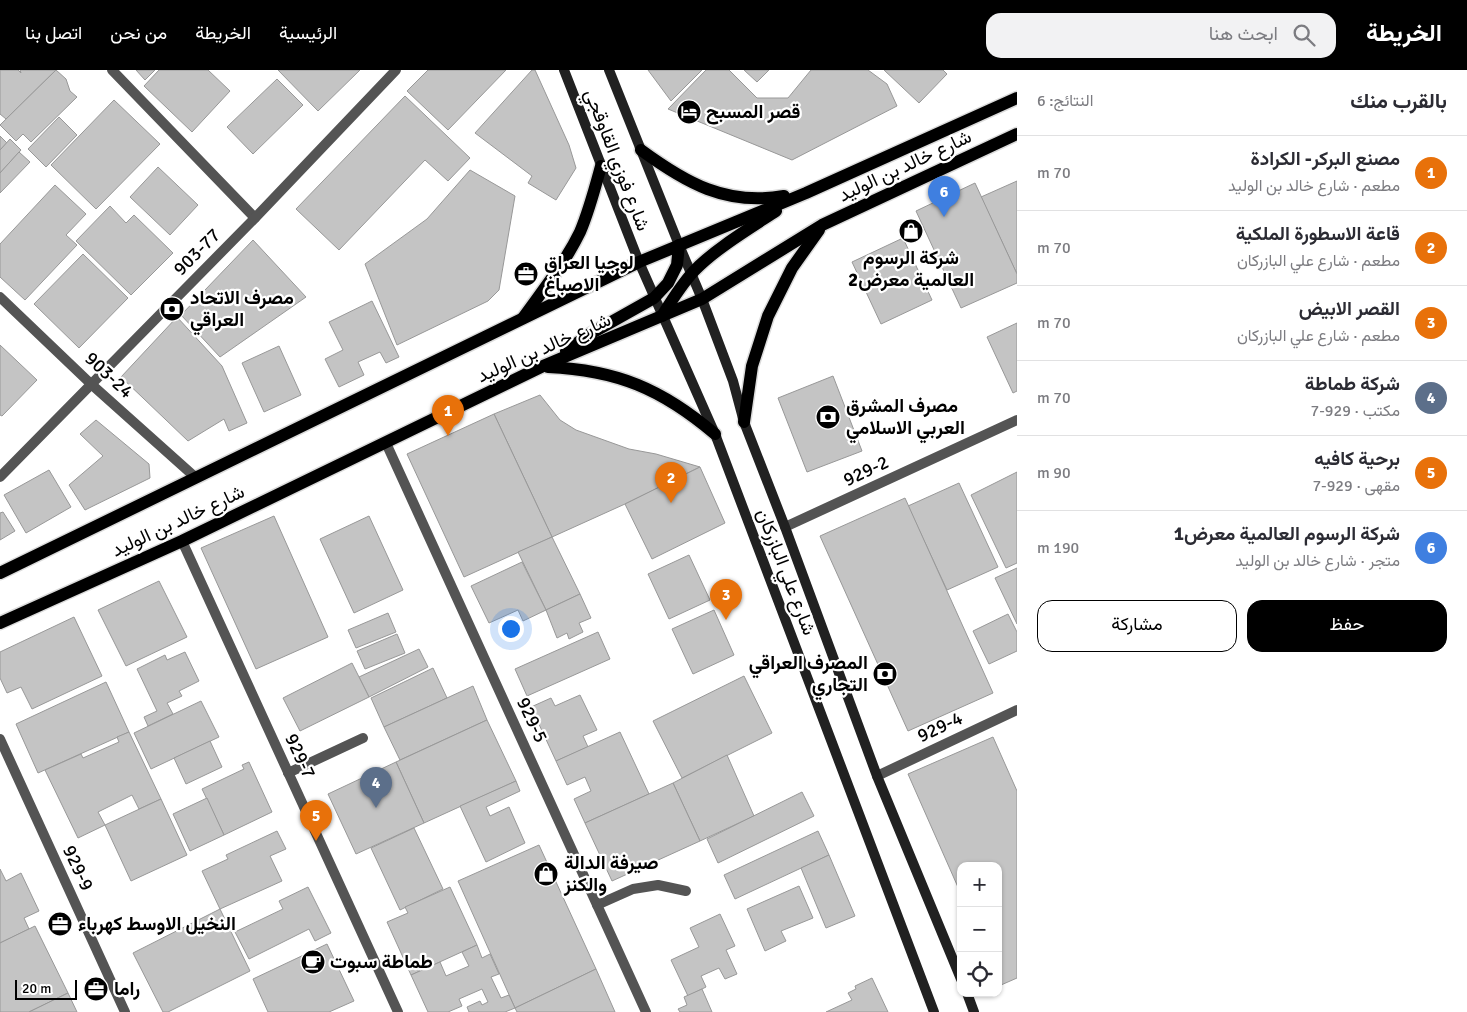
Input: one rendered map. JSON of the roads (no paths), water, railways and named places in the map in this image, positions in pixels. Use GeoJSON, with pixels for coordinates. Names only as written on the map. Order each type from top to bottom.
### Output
{"type":"FeatureCollection","features":[{"type":"Feature","properties":{"kind":"main road","name":"شارع خالد بن الوليد"},"geometry":{"type":"LineString","coordinates":[[0,573],[639,262],[806,193],[1017,98]]}},
{"type":"Feature","properties":{"kind":"main road","name":"شارع خالد بن الوليد"},"geometry":{"type":"LineString","coordinates":[[0,623],[182,541],[544,366],[702,299],[822,225],[1017,134]]}},
{"type":"Feature","properties":{"kind":"main road"},"geometry":{"type":"LineString","coordinates":[[641,150],[668,170],[698,186],[730,196],[764,200],[806,193]]}},
{"type":"Feature","properties":{"kind":"main road"},"geometry":{"type":"LineString","coordinates":[[522,320],[563,262],[579,232],[592,201],[601,166]]}},
{"type":"Feature","properties":{"kind":"main road"},"geometry":{"type":"LineString","coordinates":[[662,316],[678,290],[691,274],[735,238],[806,193]]}},
{"type":"Feature","properties":{"kind":"main road"},"geometry":{"type":"LineString","coordinates":[[744,422],[752,366],[768,316],[792,268],[822,225]]}},
{"type":"Feature","properties":{"kind":"main road"},"geometry":{"type":"LineString","coordinates":[[544,366],[590,334],[654,298],[668,283],[677,265],[679,245]]}},
{"type":"Feature","properties":{"kind":"main road"},"geometry":{"type":"LineString","coordinates":[[544,366],[606,373],[636,383],[664,396],[690,413],[715,434]]}},
{"type":"Feature","properties":{"kind":"street"},"geometry":{"type":"LineString","coordinates":[[112,70],[255,218]]}},
{"type":"Feature","properties":{"kind":"street","name":"903-77"},"geometry":{"type":"LineString","coordinates":[[0,477],[255,218],[396,70]]}},
{"type":"Feature","properties":{"kind":"street","name":"شارع فوزي القاوقجي"},"geometry":{"type":"LineString","coordinates":[[564,70],[654,298]]}},
{"type":"Feature","properties":{"kind":"street","name":"شارع فوزي القاوقجي"},"geometry":{"type":"LineString","coordinates":[[610,70],[691,274]]}},
{"type":"Feature","properties":{"kind":"street","name":"شارع علي البازركان"},"geometry":{"type":"LineString","coordinates":[[691,274],[733,381],[744,422],[877,776],[957,969]]}},
{"type":"Feature","properties":{"kind":"street","name":"903-24"},"geometry":{"type":"LineString","coordinates":[[0,297],[91,384],[195,477]]}},
{"type":"Feature","properties":{"kind":"street","name":"شارع علي البازركان"},"geometry":{"type":"LineString","coordinates":[[654,298],[715,434],[934,1012]]}},
{"type":"Feature","properties":{"kind":"street","name":"929-2"},"geometry":{"type":"LineString","coordinates":[[785,527],[1017,420]]}},
{"type":"Feature","properties":{"kind":"street","name":"929-5"},"geometry":{"type":"LineString","coordinates":[[386,443],[646,1012]]}},
{"type":"Feature","properties":{"kind":"street","name":"929-7"},"geometry":{"type":"LineString","coordinates":[[182,541],[398,1012]]}},
{"type":"Feature","properties":{"kind":"street","name":"929-4"},"geometry":{"type":"LineString","coordinates":[[877,776],[1017,710]]}},
{"type":"Feature","properties":{"kind":"street"},"geometry":{"type":"LineString","coordinates":[[288,773],[363,738]]}},
{"type":"Feature","properties":{"kind":"street","name":"929-9"},"geometry":{"type":"LineString","coordinates":[[0,739],[125,1012]]}},
{"type":"Feature","properties":{"kind":"street"},"geometry":{"type":"LineString","coordinates":[[597,905],[633,890],[658,885],[686,890]]}},
{"type":"Feature","properties":{"kind":"street"},"geometry":{"type":"LineString","coordinates":[[968,997],[974,1012]]}},
{"type":"Feature","properties":{"kind":"place","name":"قصر المسبح"},"geometry":{"type":"Point","coordinates":[689,112]}},
{"type":"Feature","properties":{"kind":"place","name":"شركة الرسوم العالمية معرض1"},"geometry":{"type":"Point","coordinates":[944,217]}},
{"type":"Feature","properties":{"kind":"place","name":"شركة الرسوم العالمية معرض2"},"geometry":{"type":"Point","coordinates":[911,231]}},
{"type":"Feature","properties":{"kind":"place","name":"لوجيا العراق الاصباغ"},"geometry":{"type":"Point","coordinates":[526,274]}},
{"type":"Feature","properties":{"kind":"place","name":"مصرف الاتحاد العراقي"},"geometry":{"type":"Point","coordinates":[172,309]}},
{"type":"Feature","properties":{"kind":"place","name":"مصرف المشرق العربي الاسلامي"},"geometry":{"type":"Point","coordinates":[828,417]}},
{"type":"Feature","properties":{"kind":"place","name":"مصنع البركر- الكرادة"},"geometry":{"type":"Point","coordinates":[448,436]}},
{"type":"Feature","properties":{"kind":"place","name":"قاعة الاسطورة الملكية"},"geometry":{"type":"Point","coordinates":[671,503]}},
{"type":"Feature","properties":{"kind":"place","name":"القصر الابيض"},"geometry":{"type":"Point","coordinates":[726,620]}},
{"type":"Feature","properties":{"kind":"place","name":"المصرف العراقي التجاري"},"geometry":{"type":"Point","coordinates":[885,674]}},
{"type":"Feature","properties":{"kind":"place","name":"شركة طماطة"},"geometry":{"type":"Point","coordinates":[376,808]}},
{"type":"Feature","properties":{"kind":"place","name":"برحية كافيه"},"geometry":{"type":"Point","coordinates":[316,841]}},
{"type":"Feature","properties":{"kind":"place","name":"صيرفة الدالة والكنز"},"geometry":{"type":"Point","coordinates":[546,874]}},
{"type":"Feature","properties":{"kind":"place","name":"النخيل الاوسط كهرباء"},"geometry":{"type":"Point","coordinates":[60,924]}},
{"type":"Feature","properties":{"kind":"place","name":"طماطة سبوت"},"geometry":{"type":"Point","coordinates":[313,962]}},
{"type":"Feature","properties":{"kind":"place","name":"راما"},"geometry":{"type":"Point","coordinates":[96,989]}}]}
